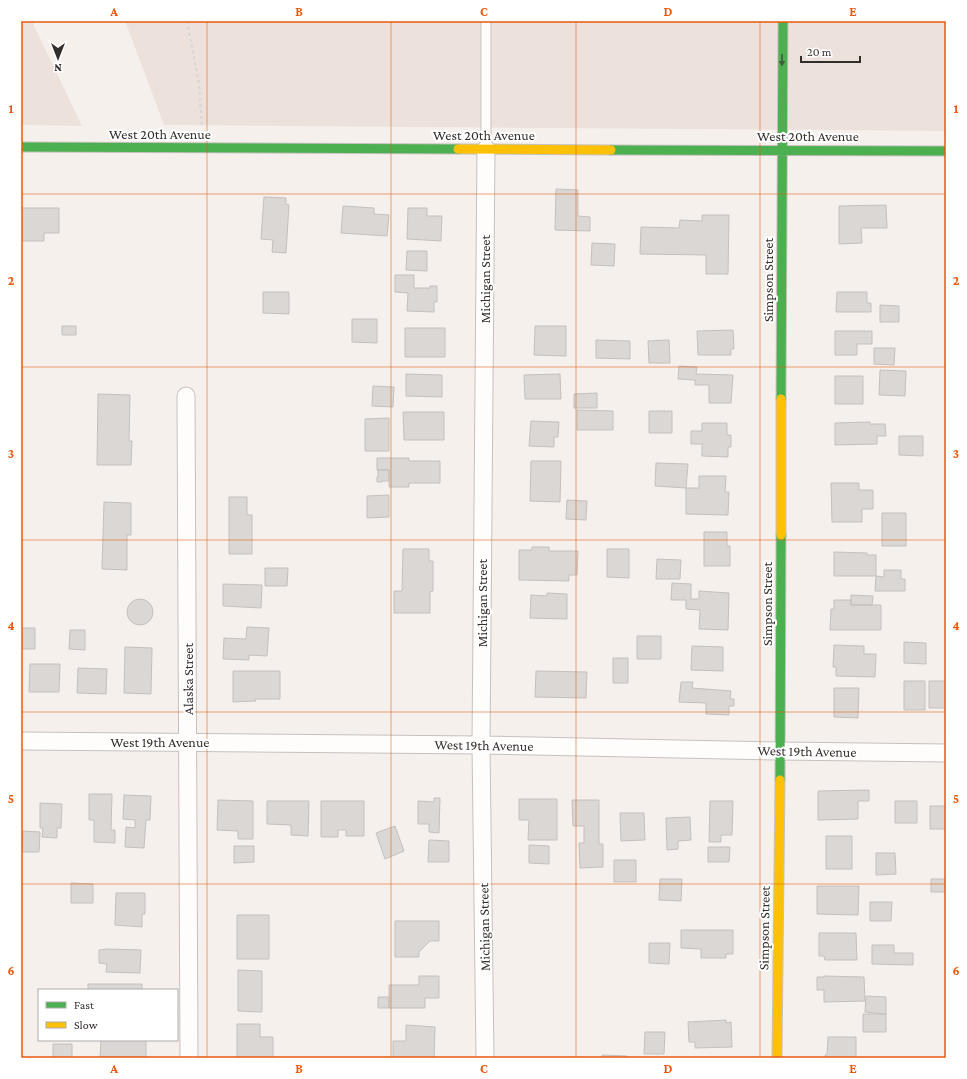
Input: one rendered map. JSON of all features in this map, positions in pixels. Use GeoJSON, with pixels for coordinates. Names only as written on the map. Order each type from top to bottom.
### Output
{"type":"FeatureCollection","features":[{"type":"Feature","properties":{"kind":"street","name":"Simpson Street"},"geometry":{"type":"LineString","coordinates":[[777,1058],[780,751],[783,21]]}},
{"type":"Feature","properties":{"kind":"street","name":"West 20th Avenue"},"geometry":{"type":"LineString","coordinates":[[21,147],[195,149],[946,151]]}},
{"type":"Feature","properties":{"kind":"street","name":"Michigan Street"},"geometry":{"type":"LineString","coordinates":[[485,1058],[481,745],[486,149]]}},
{"type":"Feature","properties":{"kind":"street","name":"Alaska Street"},"geometry":{"type":"LineString","coordinates":[[186,396],[189,1058]]}},
{"type":"Feature","properties":{"kind":"street","name":"West 19th Avenue"},"geometry":{"type":"LineString","coordinates":[[21,741],[481,745],[946,753]]}},
{"type":"Feature","properties":{"kind":"lane"},"geometry":{"type":"LineString","coordinates":[[486,21],[486,149]]}},
{"type":"Feature","properties":{"kind":"path"},"geometry":{"type":"LineString","coordinates":[[187,21],[199,84],[202,125]]}},
{"type":"Feature","properties":{"kind":"shaded area"},"geometry":{"type":"Polygon","coordinates":[[[21,21],[32,21],[82,126],[21,125],[21,21]]]}},
{"type":"Feature","properties":{"kind":"shaded area"},"geometry":{"type":"Polygon","coordinates":[[[125,21],[946,21],[946,131],[164,125],[125,21]]]}},
{"type":"Feature","properties":{"kind":"building"},"geometry":{"type":"Polygon","coordinates":[[[556,189],[578,190],[578,216],[590,217],[590,231],[555,230],[556,189]]]}},
{"type":"Feature","properties":{"kind":"building"},"geometry":{"type":"Polygon","coordinates":[[[264,197],[286,198],[286,204],[289,205],[286,253],[272,252],[273,240],[261,239],[264,197]]]}},
{"type":"Feature","properties":{"kind":"building"},"geometry":{"type":"Polygon","coordinates":[[[886,205],[887,228],[861,228],[862,243],[839,244],[839,206],[886,205]]]}},
{"type":"Feature","properties":{"kind":"building"},"geometry":{"type":"Polygon","coordinates":[[[343,206],[374,208],[374,214],[389,215],[387,236],[341,233],[343,206]]]}},
{"type":"Feature","properties":{"kind":"building"},"geometry":{"type":"Polygon","coordinates":[[[21,208],[59,208],[59,233],[44,233],[44,241],[21,241],[21,208]]]}},
{"type":"Feature","properties":{"kind":"building"},"geometry":{"type":"Polygon","coordinates":[[[408,208],[427,208],[427,216],[442,216],[441,241],[407,239],[408,208]]]}},
{"type":"Feature","properties":{"kind":"building"},"geometry":{"type":"Polygon","coordinates":[[[702,215],[729,215],[728,274],[706,274],[706,255],[640,254],[641,227],[679,228],[680,220],[702,221],[702,215]]]}},
{"type":"Feature","properties":{"kind":"building"},"geometry":{"type":"Polygon","coordinates":[[[592,243],[615,244],[614,266],[591,265],[592,243]]]}},
{"type":"Feature","properties":{"kind":"building"},"geometry":{"type":"Polygon","coordinates":[[[407,251],[427,251],[427,271],[406,270],[407,251]]]}},
{"type":"Feature","properties":{"kind":"building"},"geometry":{"type":"Polygon","coordinates":[[[395,275],[414,275],[414,288],[430,288],[430,286],[437,286],[437,302],[434,302],[434,312],[407,311],[408,293],[395,292],[395,275]]]}},
{"type":"Feature","properties":{"kind":"building"},"geometry":{"type":"Polygon","coordinates":[[[263,292],[289,292],[289,314],[263,313],[263,292]]]}},
{"type":"Feature","properties":{"kind":"building"},"geometry":{"type":"Polygon","coordinates":[[[837,292],[867,292],[867,303],[871,303],[871,312],[836,312],[837,292]]]}},
{"type":"Feature","properties":{"kind":"building"},"geometry":{"type":"Polygon","coordinates":[[[880,305],[899,306],[899,322],[880,322],[880,305]]]}},
{"type":"Feature","properties":{"kind":"building"},"geometry":{"type":"Polygon","coordinates":[[[352,319],[377,319],[377,343],[352,342],[352,319]]]}},
{"type":"Feature","properties":{"kind":"building"},"geometry":{"type":"Polygon","coordinates":[[[62,326],[76,326],[76,335],[62,335],[62,326]]]}},
{"type":"Feature","properties":{"kind":"building"},"geometry":{"type":"Polygon","coordinates":[[[535,326],[566,326],[566,356],[534,355],[535,326]]]}},
{"type":"Feature","properties":{"kind":"building"},"geometry":{"type":"Polygon","coordinates":[[[405,328],[445,328],[445,357],[405,357],[405,328]]]}},
{"type":"Feature","properties":{"kind":"building"},"geometry":{"type":"Polygon","coordinates":[[[733,330],[734,349],[731,349],[731,355],[698,355],[697,331],[733,330]]]}},
{"type":"Feature","properties":{"kind":"building"},"geometry":{"type":"Polygon","coordinates":[[[835,331],[872,331],[872,344],[857,344],[857,355],[835,355],[835,331]]]}},
{"type":"Feature","properties":{"kind":"building"},"geometry":{"type":"Polygon","coordinates":[[[596,340],[630,341],[630,359],[596,358],[596,340]]]}},
{"type":"Feature","properties":{"kind":"building"},"geometry":{"type":"Polygon","coordinates":[[[669,340],[670,363],[649,363],[648,341],[669,340]]]}},
{"type":"Feature","properties":{"kind":"building"},"geometry":{"type":"Polygon","coordinates":[[[874,348],[895,348],[894,365],[874,364],[874,348]]]}},
{"type":"Feature","properties":{"kind":"building"},"geometry":{"type":"Polygon","coordinates":[[[679,366],[697,367],[696,374],[733,375],[731,403],[709,403],[709,385],[695,385],[695,380],[678,379],[679,366]]]}},
{"type":"Feature","properties":{"kind":"building"},"geometry":{"type":"Polygon","coordinates":[[[880,370],[906,371],[905,396],[879,395],[880,370]]]}},
{"type":"Feature","properties":{"kind":"building"},"geometry":{"type":"Polygon","coordinates":[[[406,374],[442,375],[442,397],[406,396],[406,374]]]}},
{"type":"Feature","properties":{"kind":"building"},"geometry":{"type":"Polygon","coordinates":[[[560,374],[561,399],[525,399],[524,375],[560,374]]]}},
{"type":"Feature","properties":{"kind":"building"},"geometry":{"type":"Polygon","coordinates":[[[835,376],[863,376],[863,404],[835,404],[835,376]]]}},
{"type":"Feature","properties":{"kind":"building"},"geometry":{"type":"Polygon","coordinates":[[[373,386],[394,387],[393,407],[372,406],[373,386]]]}},
{"type":"Feature","properties":{"kind":"building"},"geometry":{"type":"Polygon","coordinates":[[[597,393],[597,408],[574,408],[574,394],[597,393]]]}},
{"type":"Feature","properties":{"kind":"building"},"geometry":{"type":"Polygon","coordinates":[[[98,394],[130,395],[129,441],[132,441],[131,465],[97,465],[98,394]]]}},
{"type":"Feature","properties":{"kind":"building"},"geometry":{"type":"Polygon","coordinates":[[[577,410],[613,411],[613,430],[577,430],[577,410]]]}},
{"type":"Feature","properties":{"kind":"building"},"geometry":{"type":"Polygon","coordinates":[[[649,411],[672,411],[672,433],[649,433],[649,411]]]}},
{"type":"Feature","properties":{"kind":"building"},"geometry":{"type":"Polygon","coordinates":[[[403,412],[444,412],[444,440],[404,440],[403,412]]]}},
{"type":"Feature","properties":{"kind":"building"},"geometry":{"type":"Polygon","coordinates":[[[389,418],[389,451],[365,451],[365,419],[389,418]]]}},
{"type":"Feature","properties":{"kind":"building"},"geometry":{"type":"Polygon","coordinates":[[[531,421],[559,422],[558,437],[554,437],[554,447],[529,446],[531,421]]]}},
{"type":"Feature","properties":{"kind":"building"},"geometry":{"type":"Polygon","coordinates":[[[870,422],[870,424],[885,424],[886,436],[877,436],[877,444],[835,445],[835,423],[870,422]]]}},
{"type":"Feature","properties":{"kind":"building"},"geometry":{"type":"Polygon","coordinates":[[[702,423],[727,423],[727,435],[731,435],[731,447],[728,447],[728,457],[702,456],[702,444],[691,444],[691,431],[702,431],[702,423]]]}},
{"type":"Feature","properties":{"kind":"building"},"geometry":{"type":"Polygon","coordinates":[[[899,436],[923,436],[923,456],[899,455],[899,436]]]}},
{"type":"Feature","properties":{"kind":"building"},"geometry":{"type":"Polygon","coordinates":[[[377,458],[409,458],[409,461],[440,461],[440,483],[409,483],[409,487],[389,487],[389,470],[377,470],[377,458]]]}},
{"type":"Feature","properties":{"kind":"building"},"geometry":{"type":"Polygon","coordinates":[[[531,461],[561,461],[560,502],[530,501],[531,461]]]}},
{"type":"Feature","properties":{"kind":"building"},"geometry":{"type":"Polygon","coordinates":[[[656,463],[688,464],[686,488],[655,486],[656,463]]]}},
{"type":"Feature","properties":{"kind":"building"},"geometry":{"type":"Polygon","coordinates":[[[378,470],[389,470],[389,481],[377,482],[378,470]]]}},
{"type":"Feature","properties":{"kind":"building"},"geometry":{"type":"Polygon","coordinates":[[[699,476],[726,476],[725,492],[729,492],[728,515],[686,514],[686,488],[699,488],[699,476]]]}},
{"type":"Feature","properties":{"kind":"building"},"geometry":{"type":"Polygon","coordinates":[[[831,483],[859,483],[859,490],[873,490],[873,509],[862,509],[862,522],[832,522],[831,483]]]}},
{"type":"Feature","properties":{"kind":"building"},"geometry":{"type":"Polygon","coordinates":[[[389,495],[389,517],[367,518],[367,496],[389,495]]]}},
{"type":"Feature","properties":{"kind":"building"},"geometry":{"type":"Polygon","coordinates":[[[229,497],[247,497],[247,515],[252,515],[252,554],[229,554],[229,497]]]}},
{"type":"Feature","properties":{"kind":"building"},"geometry":{"type":"Polygon","coordinates":[[[567,500],[587,501],[586,520],[566,519],[567,500]]]}},
{"type":"Feature","properties":{"kind":"building"},"geometry":{"type":"Polygon","coordinates":[[[104,502],[131,503],[131,535],[127,535],[127,570],[102,569],[104,502]]]}},
{"type":"Feature","properties":{"kind":"building"},"geometry":{"type":"Polygon","coordinates":[[[882,513],[906,513],[906,546],[882,546],[882,513]]]}},
{"type":"Feature","properties":{"kind":"building"},"geometry":{"type":"Polygon","coordinates":[[[704,532],[727,532],[727,546],[730,546],[730,566],[704,566],[704,532]]]}},
{"type":"Feature","properties":{"kind":"building"},"geometry":{"type":"Polygon","coordinates":[[[532,547],[549,547],[549,551],[578,551],[577,575],[569,575],[569,581],[519,580],[519,550],[532,550],[532,547]]]}},
{"type":"Feature","properties":{"kind":"building"},"geometry":{"type":"Polygon","coordinates":[[[403,549],[429,549],[429,561],[433,561],[433,591],[430,592],[430,613],[394,613],[394,591],[402,591],[403,549]]]}},
{"type":"Feature","properties":{"kind":"building"},"geometry":{"type":"Polygon","coordinates":[[[607,549],[629,549],[629,578],[607,577],[607,549]]]}},
{"type":"Feature","properties":{"kind":"building"},"geometry":{"type":"Polygon","coordinates":[[[834,552],[867,553],[867,555],[876,555],[876,576],[834,576],[834,552]]]}},
{"type":"Feature","properties":{"kind":"building"},"geometry":{"type":"Polygon","coordinates":[[[657,559],[681,560],[680,579],[656,579],[657,559]]]}},
{"type":"Feature","properties":{"kind":"building"},"geometry":{"type":"Polygon","coordinates":[[[265,568],[288,568],[287,586],[265,586],[265,568]]]}},
{"type":"Feature","properties":{"kind":"building"},"geometry":{"type":"Polygon","coordinates":[[[884,570],[901,570],[901,579],[905,579],[905,591],[875,591],[876,576],[884,577],[884,570]]]}},
{"type":"Feature","properties":{"kind":"building"},"geometry":{"type":"Polygon","coordinates":[[[672,583],[691,584],[691,599],[699,599],[699,591],[729,593],[728,630],[699,629],[700,610],[686,609],[686,600],[671,600],[672,583]]]}},
{"type":"Feature","properties":{"kind":"building"},"geometry":{"type":"Polygon","coordinates":[[[223,584],[262,585],[261,608],[223,606],[223,584]]]}},
{"type":"Feature","properties":{"kind":"building"},"geometry":{"type":"Polygon","coordinates":[[[547,593],[567,594],[567,619],[530,618],[531,595],[547,596],[547,593]]]}},
{"type":"Feature","properties":{"kind":"building"},"geometry":{"type":"Polygon","coordinates":[[[851,595],[873,596],[872,605],[851,605],[851,595]]]}},
{"type":"Feature","properties":{"kind":"building"},"geometry":{"type":"Polygon","coordinates":[[[140,599],[149,603],[153,612],[149,621],[140,625],[131,621],[127,612],[131,603],[140,599]]]}},
{"type":"Feature","properties":{"kind":"building"},"geometry":{"type":"Polygon","coordinates":[[[834,600],[851,600],[851,605],[881,605],[881,630],[830,630],[831,609],[834,609],[834,600]]]}},
{"type":"Feature","properties":{"kind":"building"},"geometry":{"type":"Polygon","coordinates":[[[247,627],[269,628],[267,656],[249,655],[249,660],[223,659],[224,638],[246,639],[247,627]]]}},
{"type":"Feature","properties":{"kind":"building"},"geometry":{"type":"Polygon","coordinates":[[[21,628],[35,628],[35,649],[21,649],[21,628]]]}},
{"type":"Feature","properties":{"kind":"building"},"geometry":{"type":"Polygon","coordinates":[[[70,630],[85,630],[85,650],[69,649],[70,630]]]}},
{"type":"Feature","properties":{"kind":"building"},"geometry":{"type":"Polygon","coordinates":[[[637,636],[661,636],[661,659],[637,659],[637,636]]]}},
{"type":"Feature","properties":{"kind":"building"},"geometry":{"type":"Polygon","coordinates":[[[904,642],[926,643],[926,664],[904,663],[904,642]]]}},
{"type":"Feature","properties":{"kind":"building"},"geometry":{"type":"Polygon","coordinates":[[[834,645],[864,646],[864,654],[876,654],[875,677],[836,676],[836,667],[833,667],[834,645]]]}},
{"type":"Feature","properties":{"kind":"building"},"geometry":{"type":"Polygon","coordinates":[[[692,646],[723,647],[723,671],[691,670],[692,646]]]}},
{"type":"Feature","properties":{"kind":"building"},"geometry":{"type":"Polygon","coordinates":[[[125,647],[152,648],[151,694],[124,693],[125,647]]]}},
{"type":"Feature","properties":{"kind":"building"},"geometry":{"type":"Polygon","coordinates":[[[613,658],[628,658],[628,683],[613,683],[613,658]]]}},
{"type":"Feature","properties":{"kind":"building"},"geometry":{"type":"Polygon","coordinates":[[[30,664],[60,664],[59,692],[29,692],[30,664]]]}},
{"type":"Feature","properties":{"kind":"building"},"geometry":{"type":"Polygon","coordinates":[[[78,668],[107,669],[106,694],[77,693],[78,668]]]}},
{"type":"Feature","properties":{"kind":"building"},"geometry":{"type":"Polygon","coordinates":[[[233,671],[280,671],[280,699],[255,699],[256,701],[233,702],[233,671]]]}},
{"type":"Feature","properties":{"kind":"building"},"geometry":{"type":"Polygon","coordinates":[[[536,671],[587,672],[586,698],[535,697],[536,671]]]}},
{"type":"Feature","properties":{"kind":"building"},"geometry":{"type":"Polygon","coordinates":[[[904,681],[925,681],[925,710],[904,710],[904,681]]]}},
{"type":"Feature","properties":{"kind":"building"},"geometry":{"type":"Polygon","coordinates":[[[929,681],[946,681],[946,708],[929,708],[929,681]]]}},
{"type":"Feature","properties":{"kind":"building"},"geometry":{"type":"Polygon","coordinates":[[[681,682],[693,682],[692,688],[731,691],[730,699],[734,699],[734,706],[729,706],[729,715],[706,714],[706,703],[679,702],[681,682]]]}},
{"type":"Feature","properties":{"kind":"building"},"geometry":{"type":"Polygon","coordinates":[[[834,688],[859,688],[858,718],[834,717],[834,688]]]}},
{"type":"Feature","properties":{"kind":"building"},"geometry":{"type":"Polygon","coordinates":[[[869,790],[869,801],[858,801],[858,819],[818,820],[818,791],[869,790]]]}},
{"type":"Feature","properties":{"kind":"building"},"geometry":{"type":"Polygon","coordinates":[[[89,794],[112,794],[111,830],[115,830],[115,843],[94,842],[94,820],[89,820],[89,794]]]}},
{"type":"Feature","properties":{"kind":"building"},"geometry":{"type":"Polygon","coordinates":[[[124,795],[151,796],[150,820],[146,820],[144,848],[125,847],[126,827],[135,828],[135,820],[123,819],[124,795]]]}},
{"type":"Feature","properties":{"kind":"building"},"geometry":{"type":"Polygon","coordinates":[[[434,798],[440,798],[439,833],[429,832],[429,824],[418,824],[418,801],[434,802],[434,798]]]}},
{"type":"Feature","properties":{"kind":"building"},"geometry":{"type":"Polygon","coordinates":[[[519,799],[557,799],[557,840],[528,840],[529,820],[519,820],[519,799]]]}},
{"type":"Feature","properties":{"kind":"building"},"geometry":{"type":"Polygon","coordinates":[[[218,800],[253,801],[253,839],[238,839],[238,831],[217,830],[218,800]]]}},
{"type":"Feature","properties":{"kind":"building"},"geometry":{"type":"Polygon","coordinates":[[[572,800],[599,800],[599,844],[603,844],[603,867],[580,868],[579,843],[584,843],[584,826],[573,826],[572,800]]]}},
{"type":"Feature","properties":{"kind":"building"},"geometry":{"type":"Polygon","coordinates":[[[267,801],[309,801],[308,836],[291,835],[291,825],[267,824],[267,801]]]}},
{"type":"Feature","properties":{"kind":"building"},"geometry":{"type":"Polygon","coordinates":[[[321,801],[364,801],[364,836],[346,836],[346,830],[338,830],[338,837],[321,837],[321,801]]]}},
{"type":"Feature","properties":{"kind":"building"},"geometry":{"type":"Polygon","coordinates":[[[710,801],[733,801],[732,835],[721,835],[721,842],[709,842],[710,801]]]}},
{"type":"Feature","properties":{"kind":"building"},"geometry":{"type":"Polygon","coordinates":[[[895,801],[917,801],[917,823],[895,823],[895,801]]]}},
{"type":"Feature","properties":{"kind":"building"},"geometry":{"type":"Polygon","coordinates":[[[40,803],[62,804],[61,828],[57,828],[57,838],[42,837],[43,828],[40,828],[40,803]]]}},
{"type":"Feature","properties":{"kind":"building"},"geometry":{"type":"Polygon","coordinates":[[[930,806],[946,806],[946,829],[930,829],[930,806]]]}},
{"type":"Feature","properties":{"kind":"building"},"geometry":{"type":"Polygon","coordinates":[[[620,813],[644,813],[645,840],[621,841],[620,813]]]}},
{"type":"Feature","properties":{"kind":"building"},"geometry":{"type":"Polygon","coordinates":[[[690,817],[691,840],[678,841],[678,849],[667,850],[666,818],[690,817]]]}},
{"type":"Feature","properties":{"kind":"building"},"geometry":{"type":"Polygon","coordinates":[[[395,826],[404,851],[385,859],[376,833],[395,826]]]}},
{"type":"Feature","properties":{"kind":"building"},"geometry":{"type":"Polygon","coordinates":[[[23,831],[40,832],[39,852],[22,852],[23,831]]]}},
{"type":"Feature","properties":{"kind":"building"},"geometry":{"type":"Polygon","coordinates":[[[826,836],[852,836],[852,869],[826,869],[826,836]]]}},
{"type":"Feature","properties":{"kind":"building"},"geometry":{"type":"Polygon","coordinates":[[[429,840],[449,841],[449,862],[428,862],[429,840]]]}},
{"type":"Feature","properties":{"kind":"building"},"geometry":{"type":"Polygon","coordinates":[[[529,845],[549,846],[549,864],[529,863],[529,845]]]}},
{"type":"Feature","properties":{"kind":"building"},"geometry":{"type":"Polygon","coordinates":[[[234,846],[254,846],[254,862],[234,863],[234,846]]]}},
{"type":"Feature","properties":{"kind":"building"},"geometry":{"type":"Polygon","coordinates":[[[708,847],[730,847],[729,862],[708,862],[708,847]]]}},
{"type":"Feature","properties":{"kind":"building"},"geometry":{"type":"Polygon","coordinates":[[[876,853],[895,853],[896,874],[876,875],[876,853]]]}},
{"type":"Feature","properties":{"kind":"building"},"geometry":{"type":"Polygon","coordinates":[[[614,860],[636,860],[636,882],[614,882],[614,860]]]}},
{"type":"Feature","properties":{"kind":"building"},"geometry":{"type":"Polygon","coordinates":[[[660,879],[682,879],[681,901],[659,900],[660,879]]]}},
{"type":"Feature","properties":{"kind":"building"},"geometry":{"type":"Polygon","coordinates":[[[931,879],[946,879],[946,892],[931,892],[931,879]]]}},
{"type":"Feature","properties":{"kind":"building"},"geometry":{"type":"Polygon","coordinates":[[[71,883],[93,884],[93,903],[71,903],[71,883]]]}},
{"type":"Feature","properties":{"kind":"building"},"geometry":{"type":"Polygon","coordinates":[[[817,886],[859,886],[858,915],[817,914],[817,886]]]}},
{"type":"Feature","properties":{"kind":"building"},"geometry":{"type":"Polygon","coordinates":[[[116,893],[145,893],[145,914],[142,914],[142,927],[115,925],[116,893]]]}},
{"type":"Feature","properties":{"kind":"building"},"geometry":{"type":"Polygon","coordinates":[[[870,902],[892,902],[891,921],[870,921],[870,902]]]}},
{"type":"Feature","properties":{"kind":"building"},"geometry":{"type":"Polygon","coordinates":[[[237,915],[269,915],[269,959],[237,959],[237,915]]]}},
{"type":"Feature","properties":{"kind":"building"},"geometry":{"type":"Polygon","coordinates":[[[395,921],[439,921],[439,941],[430,941],[419,952],[419,957],[395,957],[395,921]]]}},
{"type":"Feature","properties":{"kind":"building"},"geometry":{"type":"Polygon","coordinates":[[[681,930],[733,930],[733,954],[726,954],[726,958],[701,958],[701,949],[681,948],[681,930]]]}},
{"type":"Feature","properties":{"kind":"building"},"geometry":{"type":"Polygon","coordinates":[[[819,933],[856,933],[857,960],[825,960],[824,956],[819,956],[819,933]]]}},
{"type":"Feature","properties":{"kind":"building"},"geometry":{"type":"Polygon","coordinates":[[[649,943],[670,943],[669,964],[649,963],[649,943]]]}},
{"type":"Feature","properties":{"kind":"building"},"geometry":{"type":"Polygon","coordinates":[[[872,945],[894,945],[894,953],[913,953],[913,965],[872,964],[872,945]]]}},
{"type":"Feature","properties":{"kind":"building"},"geometry":{"type":"Polygon","coordinates":[[[99,950],[141,950],[140,973],[106,972],[107,964],[99,963],[99,950]]]}},
{"type":"Feature","properties":{"kind":"building"},"geometry":{"type":"Polygon","coordinates":[[[238,970],[262,971],[262,1012],[238,1011],[238,970]]]}},
{"type":"Feature","properties":{"kind":"building"},"geometry":{"type":"Polygon","coordinates":[[[419,976],[439,976],[439,998],[425,998],[425,1008],[389,1008],[389,985],[419,985],[419,976]]]}},
{"type":"Feature","properties":{"kind":"building"},"geometry":{"type":"Polygon","coordinates":[[[817,977],[864,977],[865,1001],[824,1002],[824,990],[817,990],[817,977]]]}},
{"type":"Feature","properties":{"kind":"building"},"geometry":{"type":"Polygon","coordinates":[[[88,984],[142,984],[142,989],[88,989],[88,984]]]}},
{"type":"Feature","properties":{"kind":"building"},"geometry":{"type":"Polygon","coordinates":[[[866,996],[886,997],[886,1014],[865,1012],[866,996]]]}},
{"type":"Feature","properties":{"kind":"building"},"geometry":{"type":"Polygon","coordinates":[[[378,997],[389,997],[389,1008],[378,1008],[378,997]]]}},
{"type":"Feature","properties":{"kind":"building"},"geometry":{"type":"Polygon","coordinates":[[[863,1014],[886,1014],[886,1032],[863,1032],[863,1014]]]}},
{"type":"Feature","properties":{"kind":"building"},"geometry":{"type":"Polygon","coordinates":[[[726,1020],[726,1023],[731,1022],[732,1047],[695,1048],[695,1042],[689,1042],[688,1022],[726,1020]]]}},
{"type":"Feature","properties":{"kind":"building"},"geometry":{"type":"Polygon","coordinates":[[[237,1024],[260,1024],[260,1037],[273,1037],[273,1058],[237,1058],[237,1024]]]}},
{"type":"Feature","properties":{"kind":"building"},"geometry":{"type":"Polygon","coordinates":[[[406,1025],[435,1027],[434,1058],[393,1058],[393,1041],[406,1041],[406,1025]]]}},
{"type":"Feature","properties":{"kind":"building"},"geometry":{"type":"Polygon","coordinates":[[[645,1032],[665,1032],[664,1054],[644,1054],[645,1032]]]}},
{"type":"Feature","properties":{"kind":"building"},"geometry":{"type":"Polygon","coordinates":[[[828,1037],[856,1037],[856,1058],[825,1058],[825,1055],[827,1055],[828,1037]]]}},
{"type":"Feature","properties":{"kind":"building"},"geometry":{"type":"Polygon","coordinates":[[[101,1041],[146,1041],[146,1057],[100,1057],[101,1041]]]}},
{"type":"Feature","properties":{"kind":"building"},"geometry":{"type":"Polygon","coordinates":[[[53,1044],[72,1044],[72,1058],[53,1058],[53,1044]]]}},
{"type":"Feature","properties":{"kind":"building"},"geometry":{"type":"Polygon","coordinates":[[[602,1055],[627,1056],[627,1058],[602,1058],[602,1055]]]}},
{"type":"Feature","properties":{"kind":"traffic: fast"},"geometry":{"type":"LineString","coordinates":[[781,399],[783,21]]}},
{"type":"Feature","properties":{"kind":"traffic: fast"},"geometry":{"type":"LineString","coordinates":[[21,147],[458,149]]}},
{"type":"Feature","properties":{"kind":"traffic: fast"},"geometry":{"type":"LineString","coordinates":[[611,150],[946,151]]}},
{"type":"Feature","properties":{"kind":"traffic: fast"},"geometry":{"type":"LineString","coordinates":[[780,780],[781,535]]}},
{"type":"Feature","properties":{"kind":"traffic: slow"},"geometry":{"type":"LineString","coordinates":[[458,149],[611,150]]}},
{"type":"Feature","properties":{"kind":"traffic: slow"},"geometry":{"type":"LineString","coordinates":[[781,399],[781,535]]}},
{"type":"Feature","properties":{"kind":"traffic: slow"},"geometry":{"type":"LineString","coordinates":[[777,1058],[780,780]]}}]}
